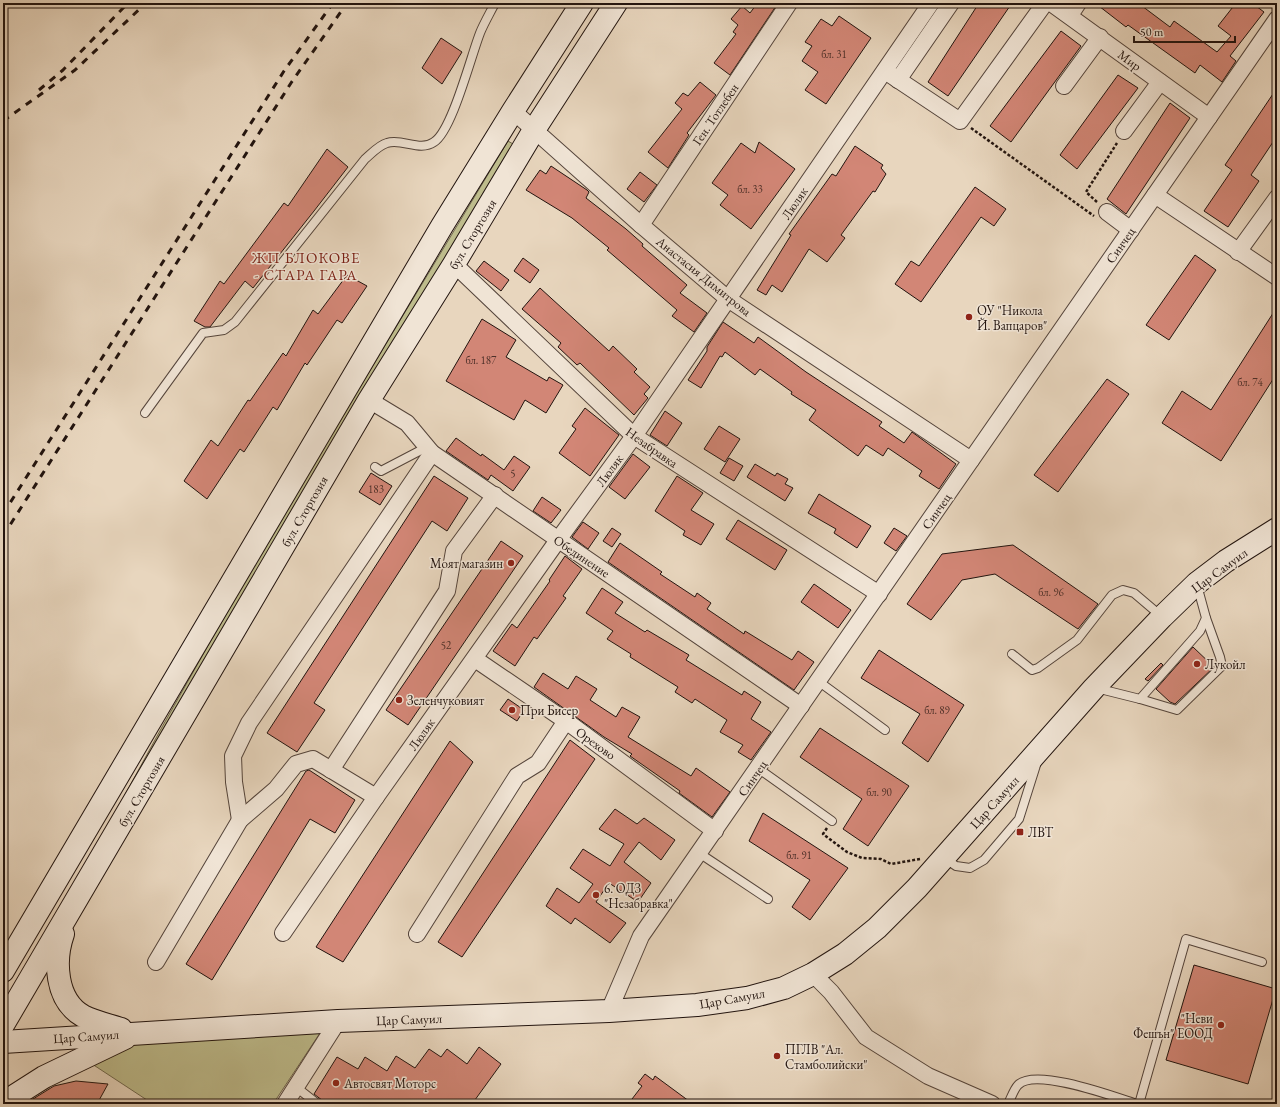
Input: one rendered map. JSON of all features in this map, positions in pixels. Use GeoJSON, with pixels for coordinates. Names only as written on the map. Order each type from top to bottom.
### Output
{"type":"FeatureCollection","features":[{"type":"Feature","properties":{"kind":"main road","name":"бул. Сторгозия"},"geometry":{"type":"LineString","coordinates":[[3,971],[438,233],[512,110],[582,3]]}},
{"type":"Feature","properties":{"kind":"main road","name":"бул. Сторгозия"},"geometry":{"type":"LineString","coordinates":[[3,1025],[369,400],[454,264],[534,130],[616,3]]}},
{"type":"Feature","properties":{"kind":"main road","name":"Цар Самуил"},"geometry":{"type":"LineString","coordinates":[[3,1042],[338,1021],[608,1011],[697,1005],[747,998],[784,988],[813,974],[845,954],[877,928],[939,863],[1094,688],[1162,617],[1197,584],[1226,561],[1277,529]]}},
{"type":"Feature","properties":{"kind":"main road"},"geometry":{"type":"LineString","coordinates":[[81,892],[66,926],[59,951],[57,965],[63,993],[71,1005],[82,1015],[95,1021],[136,1033]]}},
{"type":"Feature","properties":{"kind":"main road"},"geometry":{"type":"LineString","coordinates":[[3,1104],[44,1077],[136,1033]]}},
{"type":"Feature","properties":{"kind":"street","name":"Ген. Тотлебен"},"geometry":{"type":"LineString","coordinates":[[641,225],[789,3]]}},
{"type":"Feature","properties":{"kind":"street","name":"Люляк"},"geometry":{"type":"LineString","coordinates":[[283,933],[376,797],[558,540],[634,436],[931,3]]}},
{"type":"Feature","properties":{"kind":"street"},"geometry":{"type":"LineString","coordinates":[[898,80],[950,3]]}},
{"type":"Feature","properties":{"kind":"street"},"geometry":{"type":"LineString","coordinates":[[885,71],[960,121],[1045,3]]}},
{"type":"Feature","properties":{"kind":"street","name":"Мир"},"geometry":{"type":"LineString","coordinates":[[1051,3],[1074,9],[1100,37],[1209,117]]}},
{"type":"Feature","properties":{"kind":"street","name":"Синчец"},"geometry":{"type":"LineString","coordinates":[[608,1011],[642,936],[1277,19]]}},
{"type":"Feature","properties":{"kind":"street"},"geometry":{"type":"LineString","coordinates":[[1064,86],[1100,37]]}},
{"type":"Feature","properties":{"kind":"street"},"geometry":{"type":"LineString","coordinates":[[1124,131],[1160,82]]}},
{"type":"Feature","properties":{"kind":"street","name":"Анастасия Димитрова"},"geometry":{"type":"LineString","coordinates":[[512,110],[641,225],[728,298],[971,460]]}},
{"type":"Feature","properties":{"kind":"street"},"geometry":{"type":"LineString","coordinates":[[1155,195],[1277,277]]}},
{"type":"Feature","properties":{"kind":"street"},"geometry":{"type":"LineString","coordinates":[[1238,252],[1277,198]]}},
{"type":"Feature","properties":{"kind":"street"},"geometry":{"type":"LineString","coordinates":[[1104,216],[1131,230]]}},
{"type":"Feature","properties":{"kind":"street","name":"Незабравка"},"geometry":{"type":"LineString","coordinates":[[454,264],[634,436],[879,594]]}},
{"type":"Feature","properties":{"kind":"street","name":"Обединение"},"geometry":{"type":"LineString","coordinates":[[369,400],[407,423],[430,450],[558,540],[801,706]]}},
{"type":"Feature","properties":{"kind":"street"},"geometry":{"type":"LineString","coordinates":[[240,820],[234,782],[233,756],[249,723],[430,450]]}},
{"type":"Feature","properties":{"kind":"street"},"geometry":{"type":"LineString","coordinates":[[331,770],[447,591],[454,551],[495,495]]}},
{"type":"Feature","properties":{"kind":"street","name":"Орехово"},"geometry":{"type":"LineString","coordinates":[[475,659],[566,722],[714,831]]}},
{"type":"Feature","properties":{"kind":"street"},"geometry":{"type":"LineString","coordinates":[[417,934],[517,776],[538,763],[566,722]]}},
{"type":"Feature","properties":{"kind":"street"},"geometry":{"type":"LineString","coordinates":[[156,962],[240,820],[276,789],[296,764],[313,759],[376,797]]}},
{"type":"Feature","properties":{"kind":"street"},"geometry":{"type":"LineString","coordinates":[[813,974],[831,992],[866,1037],[928,1076],[992,1104]]}},
{"type":"Feature","properties":{"kind":"street"},"geometry":{"type":"LineString","coordinates":[[285,1104],[338,1021]]}},
{"type":"Feature","properties":{"kind":"lane"},"geometry":{"type":"LineString","coordinates":[[145,413],[203,333],[224,330],[234,322],[365,159],[385,143],[396,141],[424,146],[434,142],[440,136],[454,107],[480,33],[495,3]]}},
{"type":"Feature","properties":{"kind":"lane"},"geometry":{"type":"LineString","coordinates":[[375,467],[381,471],[430,450]]}},
{"type":"Feature","properties":{"kind":"lane"},"geometry":{"type":"LineString","coordinates":[[1094,688],[1177,710],[1222,666],[1220,656],[1206,618],[1197,584]]}},
{"type":"Feature","properties":{"kind":"lane"},"geometry":{"type":"LineString","coordinates":[[1012,654],[1032,670],[1038,668],[1078,640],[1112,595],[1123,590],[1134,593],[1162,617]]}},
{"type":"Feature","properties":{"kind":"lane"},"geometry":{"type":"LineString","coordinates":[[1140,699],[1200,631],[1206,618]]}},
{"type":"Feature","properties":{"kind":"lane"},"geometry":{"type":"LineString","coordinates":[[818,681],[885,730]]}},
{"type":"Feature","properties":{"kind":"lane"},"geometry":{"type":"LineString","coordinates":[[939,863],[970,868],[984,860],[1020,819],[1040,750]]}},
{"type":"Feature","properties":{"kind":"lane"},"geometry":{"type":"LineString","coordinates":[[758,769],[832,821]]}},
{"type":"Feature","properties":{"kind":"lane"},"geometry":{"type":"LineString","coordinates":[[699,853],[768,899]]}},
{"type":"Feature","properties":{"kind":"lane"},"geometry":{"type":"LineString","coordinates":[[1008,1104],[1018,1084],[1030,1078],[1066,1082],[1138,1104],[1186,939],[1262,962]]}},
{"type":"Feature","properties":{"kind":"lane"},"geometry":{"type":"LineString","coordinates":[[296,1087],[316,1104]]}},
{"type":"Feature","properties":{"kind":"path"},"geometry":{"type":"LineString","coordinates":[[960,121],[1104,216]]}},
{"type":"Feature","properties":{"kind":"path"},"geometry":{"type":"LineString","coordinates":[[1104,216],[1086,192],[1124,131]]}},
{"type":"Feature","properties":{"kind":"path"},"geometry":{"type":"LineString","coordinates":[[832,821],[823,834],[847,852],[862,858],[881,859],[891,864],[913,859],[924,859],[939,863]]}},
{"type":"Feature","properties":{"kind":"shaded area"},"geometry":{"type":"Polygon","coordinates":[[[508,141],[513,144],[116,811],[210,641],[259,557],[508,141]]]}},
{"type":"Feature","properties":{"kind":"shaded area"},"geometry":{"type":"Polygon","coordinates":[[[320,1033],[273,1104],[153,1104],[86,1060],[128,1045],[320,1033]]]}},
{"type":"Feature","properties":{"kind":"building"},"geometry":{"type":"Polygon","coordinates":[[[761,3],[778,3],[730,75],[714,63],[736,34],[733,32],[738,25],[731,19],[742,6],[750,13],[756,5],[759,7],[761,3]]]}},
{"type":"Feature","properties":{"kind":"building"},"geometry":{"type":"Polygon","coordinates":[[[979,3],[1012,3],[948,96],[928,82],[979,3]]]}},
{"type":"Feature","properties":{"kind":"building"},"geometry":{"type":"Polygon","coordinates":[[[1095,3],[1138,3],[1170,27],[1174,21],[1217,52],[1231,36],[1218,26],[1236,3],[1252,3],[1264,12],[1230,56],[1236,61],[1222,82],[1200,65],[1195,73],[1128,25],[1126,27],[1095,3]]]}},
{"type":"Feature","properties":{"kind":"building"},"geometry":{"type":"Polygon","coordinates":[[[839,16],[871,38],[826,104],[805,90],[818,72],[802,61],[812,46],[805,42],[821,19],[832,26],[839,16]]]}},
{"type":"Feature","properties":{"kind":"building"},"geometry":{"type":"Polygon","coordinates":[[[1061,31],[1081,46],[1011,142],[990,126],[1061,31]]]}},
{"type":"Feature","properties":{"kind":"building"},"geometry":{"type":"Polygon","coordinates":[[[441,38],[462,52],[442,84],[422,68],[441,38]]]}},
{"type":"Feature","properties":{"kind":"building"},"geometry":{"type":"Polygon","coordinates":[[[1118,75],[1138,88],[1077,169],[1060,155],[1118,75]]]}},
{"type":"Feature","properties":{"kind":"building"},"geometry":{"type":"Polygon","coordinates":[[[700,82],[716,95],[687,133],[689,135],[668,168],[648,152],[682,109],[675,103],[683,93],[688,96],[700,82]]]}},
{"type":"Feature","properties":{"kind":"building"},"geometry":{"type":"Polygon","coordinates":[[[1277,88],[1277,136],[1251,175],[1259,181],[1228,227],[1204,211],[1232,170],[1225,165],[1277,88]]]}},
{"type":"Feature","properties":{"kind":"building"},"geometry":{"type":"Polygon","coordinates":[[[1170,103],[1190,118],[1126,214],[1107,199],[1170,103]]]}},
{"type":"Feature","properties":{"kind":"building"},"geometry":{"type":"Polygon","coordinates":[[[759,142],[795,169],[751,229],[720,205],[728,195],[712,183],[741,143],[755,153],[759,142]]]}},
{"type":"Feature","properties":{"kind":"building"},"geometry":{"type":"Polygon","coordinates":[[[855,146],[883,165],[881,168],[886,174],[875,192],[873,191],[841,235],[845,238],[827,262],[809,249],[782,292],[772,285],[766,295],[757,290],[791,235],[789,234],[832,174],[836,176],[855,146]]]}},
{"type":"Feature","properties":{"kind":"building"},"geometry":{"type":"Polygon","coordinates":[[[327,149],[348,167],[314,211],[253,288],[245,281],[210,327],[205,327],[194,321],[220,281],[224,284],[284,203],[288,206],[327,149]]]}},
{"type":"Feature","properties":{"kind":"building"},"geometry":{"type":"Polygon","coordinates":[[[551,166],[587,190],[589,192],[586,198],[626,229],[643,244],[642,246],[687,285],[680,293],[707,313],[694,332],[672,316],[677,310],[607,250],[609,248],[572,218],[526,190],[540,170],[546,174],[551,166]]]}},
{"type":"Feature","properties":{"kind":"building"},"geometry":{"type":"Polygon","coordinates":[[[640,172],[657,185],[644,202],[627,189],[640,172]]]}},
{"type":"Feature","properties":{"kind":"building"},"geometry":{"type":"Polygon","coordinates":[[[975,187],[1006,209],[994,226],[981,217],[921,302],[895,284],[911,261],[919,266],[975,187]]]}},
{"type":"Feature","properties":{"kind":"building"},"geometry":{"type":"Polygon","coordinates":[[[1195,255],[1216,270],[1169,340],[1146,325],[1195,255]]]}},
{"type":"Feature","properties":{"kind":"building"},"geometry":{"type":"Polygon","coordinates":[[[523,258],[539,270],[530,283],[514,271],[523,258]]]}},
{"type":"Feature","properties":{"kind":"building"},"geometry":{"type":"Polygon","coordinates":[[[484,261],[509,280],[501,291],[476,271],[484,261]]]}},
{"type":"Feature","properties":{"kind":"building"},"geometry":{"type":"Polygon","coordinates":[[[347,275],[367,286],[342,323],[337,320],[307,365],[305,363],[277,410],[273,407],[244,452],[240,449],[207,499],[184,481],[211,440],[218,446],[248,400],[250,401],[283,353],[286,356],[313,310],[318,314],[347,275]]]}},
{"type":"Feature","properties":{"kind":"building"},"geometry":{"type":"Polygon","coordinates":[[[540,288],[609,351],[613,346],[637,369],[634,372],[650,387],[644,394],[648,398],[634,415],[580,363],[577,365],[558,347],[561,343],[522,309],[540,288]]]}},
{"type":"Feature","properties":{"kind":"building"},"geometry":{"type":"Polygon","coordinates":[[[1277,307],[1277,373],[1221,461],[1162,423],[1182,391],[1211,410],[1277,307]]]}},
{"type":"Feature","properties":{"kind":"building"},"geometry":{"type":"Polygon","coordinates":[[[482,319],[516,340],[506,357],[547,381],[549,377],[563,385],[546,413],[525,400],[514,420],[446,381],[482,319]]]}},
{"type":"Feature","properties":{"kind":"building"},"geometry":{"type":"Polygon","coordinates":[[[723,322],[754,343],[758,337],[806,372],[882,422],[879,426],[904,443],[912,432],[956,464],[939,489],[919,476],[922,471],[888,448],[883,456],[866,445],[858,456],[809,420],[816,410],[791,394],[792,392],[760,369],[755,375],[725,352],[722,357],[720,356],[701,388],[688,380],[707,351],[707,347],[723,322]]]}},
{"type":"Feature","properties":{"kind":"building"},"geometry":{"type":"Polygon","coordinates":[[[1107,379],[1129,394],[1058,492],[1034,475],[1107,379]]]}},
{"type":"Feature","properties":{"kind":"building"},"geometry":{"type":"Polygon","coordinates":[[[585,408],[619,435],[590,476],[559,453],[576,429],[572,426],[585,408]]]}},
{"type":"Feature","properties":{"kind":"building"},"geometry":{"type":"Polygon","coordinates":[[[665,411],[682,423],[667,446],[650,435],[665,411]]]}},
{"type":"Feature","properties":{"kind":"building"},"geometry":{"type":"Polygon","coordinates":[[[719,426],[740,439],[725,462],[704,449],[719,426]]]}},
{"type":"Feature","properties":{"kind":"building"},"geometry":{"type":"Polygon","coordinates":[[[456,438],[504,470],[514,456],[530,467],[513,491],[491,475],[488,480],[446,451],[456,438]]]}},
{"type":"Feature","properties":{"kind":"building"},"geometry":{"type":"Polygon","coordinates":[[[633,454],[650,467],[625,499],[609,487],[633,454]]]}},
{"type":"Feature","properties":{"kind":"building"},"geometry":{"type":"Polygon","coordinates":[[[729,458],[743,466],[734,481],[720,473],[729,458]]]}},
{"type":"Feature","properties":{"kind":"building"},"geometry":{"type":"Polygon","coordinates":[[[755,464],[775,476],[777,473],[788,479],[785,484],[793,488],[785,501],[747,477],[755,464]]]}},
{"type":"Feature","properties":{"kind":"building"},"geometry":{"type":"Polygon","coordinates":[[[371,473],[392,486],[380,505],[359,492],[371,473]]]}},
{"type":"Feature","properties":{"kind":"building"},"geometry":{"type":"Polygon","coordinates":[[[434,476],[468,498],[447,531],[432,521],[314,703],[325,710],[297,752],[267,733],[434,476]]]}},
{"type":"Feature","properties":{"kind":"building"},"geometry":{"type":"Polygon","coordinates":[[[677,476],[703,493],[691,510],[714,524],[701,545],[683,535],[685,531],[655,511],[677,476]]]}},
{"type":"Feature","properties":{"kind":"building"},"geometry":{"type":"Polygon","coordinates":[[[819,494],[871,526],[857,548],[834,533],[836,529],[808,513],[819,494]]]}},
{"type":"Feature","properties":{"kind":"building"},"geometry":{"type":"Polygon","coordinates":[[[542,497],[561,510],[551,523],[533,511],[542,497]]]}},
{"type":"Feature","properties":{"kind":"building"},"geometry":{"type":"Polygon","coordinates":[[[738,520],[787,550],[775,570],[726,539],[738,520]]]}},
{"type":"Feature","properties":{"kind":"building"},"geometry":{"type":"Polygon","coordinates":[[[583,522],[599,533],[588,549],[572,537],[583,522]]]}},
{"type":"Feature","properties":{"kind":"building"},"geometry":{"type":"Polygon","coordinates":[[[612,528],[621,534],[612,547],[603,541],[612,528]]]}},
{"type":"Feature","properties":{"kind":"building"},"geometry":{"type":"Polygon","coordinates":[[[894,528],[907,536],[896,551],[884,543],[894,528]]]}},
{"type":"Feature","properties":{"kind":"building"},"geometry":{"type":"Polygon","coordinates":[[[501,541],[523,556],[408,725],[386,710],[501,541]]]}},
{"type":"Feature","properties":{"kind":"building"},"geometry":{"type":"Polygon","coordinates":[[[620,543],[662,572],[660,574],[695,597],[697,593],[711,603],[707,609],[744,634],[745,631],[792,660],[798,651],[814,662],[794,690],[608,562],[620,543]]]}},
{"type":"Feature","properties":{"kind":"building"},"geometry":{"type":"Polygon","coordinates":[[[1013,545],[1098,604],[1078,629],[995,574],[962,580],[931,620],[907,604],[942,554],[1013,545]]]}},
{"type":"Feature","properties":{"kind":"building"},"geometry":{"type":"Polygon","coordinates":[[[565,556],[582,569],[563,596],[566,598],[537,639],[534,637],[515,666],[493,651],[512,624],[517,628],[550,581],[549,580],[565,556]]]}},
{"type":"Feature","properties":{"kind":"building"},"geometry":{"type":"Polygon","coordinates":[[[814,584],[851,610],[838,628],[801,602],[814,584]]]}},
{"type":"Feature","properties":{"kind":"building"},"geometry":{"type":"Polygon","coordinates":[[[602,588],[623,602],[615,613],[645,632],[647,630],[689,655],[686,660],[742,695],[744,691],[761,702],[751,719],[771,732],[751,760],[738,752],[743,745],[720,732],[727,720],[695,699],[692,703],[675,692],[678,687],[630,657],[631,654],[607,639],[613,631],[586,613],[602,588]]]}},
{"type":"Feature","properties":{"kind":"building"},"geometry":{"type":"Polygon","coordinates":[[[1193,647],[1214,667],[1175,704],[1170,702],[1156,689],[1193,647]]]}},
{"type":"Feature","properties":{"kind":"building"},"geometry":{"type":"Polygon","coordinates":[[[879,650],[964,705],[928,762],[902,743],[920,714],[861,678],[879,650]]]}},
{"type":"Feature","properties":{"kind":"building"},"geometry":{"type":"Polygon","coordinates":[[[1161,663],[1163,665],[1148,681],[1145,679],[1161,663]]]}},
{"type":"Feature","properties":{"kind":"building"},"geometry":{"type":"Polygon","coordinates":[[[543,673],[568,689],[576,676],[597,689],[590,700],[616,717],[622,707],[640,717],[628,737],[691,776],[696,768],[730,792],[712,817],[679,793],[680,791],[630,756],[632,754],[604,737],[534,687],[543,673]]]}},
{"type":"Feature","properties":{"kind":"building","name":"При Бисер"},"geometry":{"type":"Polygon","coordinates":[[[508,699],[524,710],[517,721],[500,710],[508,699]]]}},
{"type":"Feature","properties":{"kind":"building"},"geometry":{"type":"Polygon","coordinates":[[[820,728],[909,786],[868,846],[843,829],[862,799],[800,757],[820,728]]]}},
{"type":"Feature","properties":{"kind":"building"},"geometry":{"type":"Polygon","coordinates":[[[570,740],[595,759],[462,957],[438,942],[570,740]]]}},
{"type":"Feature","properties":{"kind":"building"},"geometry":{"type":"Polygon","coordinates":[[[450,741],[473,762],[343,962],[316,947],[450,741]]]}},
{"type":"Feature","properties":{"kind":"building"},"geometry":{"type":"Polygon","coordinates":[[[309,770],[355,800],[335,833],[310,819],[212,980],[186,964],[306,771],[309,770]]]}},
{"type":"Feature","properties":{"kind":"building"},"geometry":{"type":"Polygon","coordinates":[[[615,809],[637,824],[644,818],[675,840],[661,860],[639,842],[624,862],[651,883],[638,902],[609,883],[596,902],[626,923],[610,943],[575,918],[571,924],[546,906],[557,888],[579,903],[593,884],[570,868],[583,849],[610,866],[624,844],[599,829],[615,809]]]}},
{"type":"Feature","properties":{"kind":"building"},"geometry":{"type":"Polygon","coordinates":[[[763,813],[848,868],[810,920],[792,907],[810,880],[749,841],[763,813]]]}},
{"type":"Feature","properties":{"kind":"building","name":"\"Неви Фешън\" ЕООД"},"geometry":{"type":"Polygon","coordinates":[[[1194,965],[1276,989],[1248,1084],[1166,1060],[1194,965]]]}},
{"type":"Feature","properties":{"kind":"building"},"geometry":{"type":"Polygon","coordinates":[[[479,1047],[501,1064],[472,1104],[327,1104],[314,1094],[337,1057],[358,1069],[365,1057],[387,1071],[396,1056],[415,1068],[429,1049],[441,1057],[447,1049],[467,1064],[479,1047]]]}},
{"type":"Feature","properties":{"kind":"building"},"geometry":{"type":"Polygon","coordinates":[[[645,1074],[653,1080],[655,1076],[693,1104],[639,1104],[632,1099],[642,1086],[638,1083],[645,1074]]]}},
{"type":"Feature","properties":{"kind":"building"},"geometry":{"type":"Polygon","coordinates":[[[76,1081],[108,1084],[97,1104],[25,1104],[54,1086],[76,1081]]]}},
{"type":"Feature","properties":{"kind":"railway"},"geometry":{"type":"LineString","coordinates":[[39,90],[63,70],[128,3]]}},
{"type":"Feature","properties":{"kind":"railway"},"geometry":{"type":"LineString","coordinates":[[3,121],[75,70],[146,3]]}},
{"type":"Feature","properties":{"kind":"railway"},"geometry":{"type":"LineString","coordinates":[[3,514],[284,71],[333,3]]}},
{"type":"Feature","properties":{"kind":"railway"},"geometry":{"type":"LineString","coordinates":[[3,536],[291,83],[347,3]]}},
{"type":"Feature","properties":{"kind":"place","name":"ОУ \"Никола Й. Вапцаров\""},"geometry":{"type":"Point","coordinates":[969,317]}},
{"type":"Feature","properties":{"kind":"place","name":"Моят магазин"},"geometry":{"type":"Point","coordinates":[511,563]}},
{"type":"Feature","properties":{"kind":"place","name":"Лукойл"},"geometry":{"type":"Point","coordinates":[1197,664]}},
{"type":"Feature","properties":{"kind":"place","name":"Зеленчуковият"},"geometry":{"type":"Point","coordinates":[399,700]}},
{"type":"Feature","properties":{"kind":"place","name":"При Бисер"},"geometry":{"type":"Point","coordinates":[512,710]}},
{"type":"Feature","properties":{"kind":"place","name":"ЛВТ"},"geometry":{"type":"Point","coordinates":[1020,832]}},
{"type":"Feature","properties":{"kind":"place","name":"6. ОДЗ \"Незабравка\""},"geometry":{"type":"Point","coordinates":[596,895]}},
{"type":"Feature","properties":{"kind":"place","name":"\"Неви Фешън\" ЕООД"},"geometry":{"type":"Point","coordinates":[1221,1025]}},
{"type":"Feature","properties":{"kind":"place","name":"ПГЛВ \"Ал. Стамболийски\""},"geometry":{"type":"Point","coordinates":[777,1056]}},
{"type":"Feature","properties":{"kind":"place","name":"Автосвят Моторс"},"geometry":{"type":"Point","coordinates":[336,1083]}},
{"type":"Feature","properties":{"kind":"district","name":"ЖП БЛОКОВЕ - СТАРА ГАРА"},"geometry":{"type":"Point","coordinates":[306,266]}}]}
